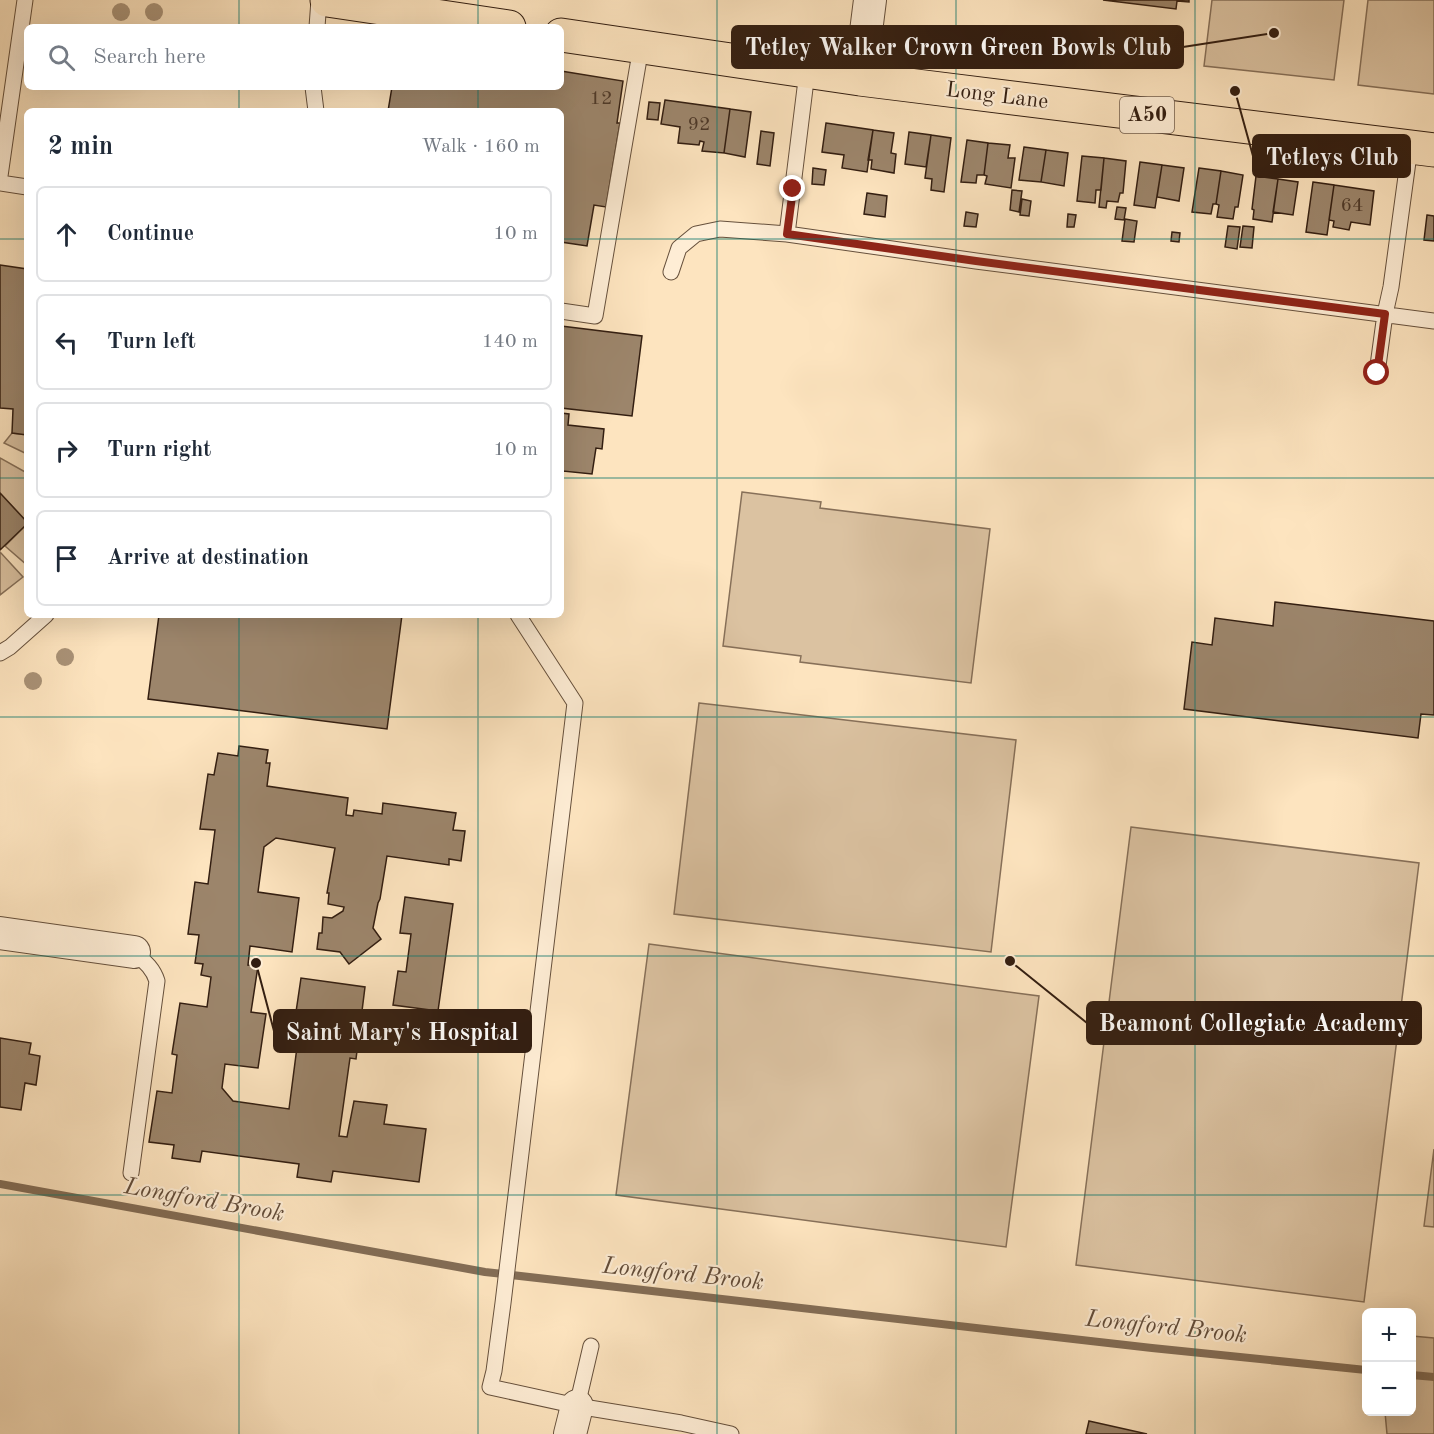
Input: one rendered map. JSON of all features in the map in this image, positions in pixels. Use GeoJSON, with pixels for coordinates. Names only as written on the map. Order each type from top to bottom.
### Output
{"type":"FeatureCollection","features":[{"type":"Feature","properties":{"kind":"main road"},"geometry":{"type":"LineString","coordinates":[[327,0],[489,24]]}},
{"type":"Feature","properties":{"kind":"main road","name":"Long Lane"},"geometry":{"type":"LineString","coordinates":[[564,35],[807,72],[1422,149]]}},
{"type":"Feature","properties":{"kind":"street"},"geometry":{"type":"LineString","coordinates":[[860,79],[870,0]]}},
{"type":"Feature","properties":{"kind":"street"},"geometry":{"type":"LineString","coordinates":[[0,933],[134,952]]}},
{"type":"Feature","properties":{"kind":"lane"},"geometry":{"type":"LineString","coordinates":[[0,176],[25,0]]}},
{"type":"Feature","properties":{"kind":"lane"},"geometry":{"type":"LineString","coordinates":[[317,24],[319,0]]}},
{"type":"Feature","properties":{"kind":"lane"},"geometry":{"type":"LineString","coordinates":[[564,311],[596,316],[641,47]]}},
{"type":"Feature","properties":{"kind":"lane"},"geometry":{"type":"LineString","coordinates":[[787,234],[807,72]]}},
{"type":"Feature","properties":{"kind":"lane"},"geometry":{"type":"LineString","coordinates":[[313,90],[316,108]]}},
{"type":"Feature","properties":{"kind":"lane"},"geometry":{"type":"LineString","coordinates":[[1377,373],[1385,314],[1422,149]]}},
{"type":"Feature","properties":{"kind":"lane"},"geometry":{"type":"LineString","coordinates":[[0,183],[24,187]]}},
{"type":"Feature","properties":{"kind":"lane"},"geometry":{"type":"LineString","coordinates":[[671,272],[679,248],[696,234],[720,229],[787,234],[1434,321]]}},
{"type":"Feature","properties":{"kind":"lane"},"geometry":{"type":"LineString","coordinates":[[0,653],[43,618]]}},
{"type":"Feature","properties":{"kind":"lane"},"geometry":{"type":"LineString","coordinates":[[520,618],[575,703],[503,1303],[490,1388],[574,1420],[681,1423],[731,1434]]}},
{"type":"Feature","properties":{"kind":"lane"},"geometry":{"type":"LineString","coordinates":[[131,1173],[157,981],[150,967],[134,952]]}},
{"type":"Feature","properties":{"kind":"lane"},"geometry":{"type":"LineString","coordinates":[[574,1420],[591,1346]]}},
{"type":"Feature","properties":{"kind":"shaded area"},"geometry":{"type":"Polygon","coordinates":[[[1212,0],[1344,0],[1334,80],[1204,66],[1212,0]]]}},
{"type":"Feature","properties":{"kind":"shaded area"},"geometry":{"type":"Polygon","coordinates":[[[1368,0],[1434,0],[1434,94],[1358,85],[1368,0]]]}},
{"type":"Feature","properties":{"kind":"shaded area"},"geometry":{"type":"Polygon","coordinates":[[[12,433],[24,435],[24,453],[4,443],[12,433]]]}},
{"type":"Feature","properties":{"kind":"shaded area"},"geometry":{"type":"Polygon","coordinates":[[[0,458],[24,471],[24,519],[0,493],[0,458]]]}},
{"type":"Feature","properties":{"kind":"shaded area"},"geometry":{"type":"Polygon","coordinates":[[[742,492],[821,502],[820,508],[990,529],[971,683],[800,662],[801,656],[723,646],[742,492]]]}},
{"type":"Feature","properties":{"kind":"shaded area"},"geometry":{"type":"Polygon","coordinates":[[[24,527],[24,562],[5,546],[24,527]]]}},
{"type":"Feature","properties":{"kind":"shaded area"},"geometry":{"type":"Polygon","coordinates":[[[0,552],[23,577],[0,595],[0,552]]]}},
{"type":"Feature","properties":{"kind":"shaded area"},"geometry":{"type":"Polygon","coordinates":[[[699,703],[1016,740],[991,952],[674,914],[699,703]]]}},
{"type":"Feature","properties":{"kind":"shaded area"},"geometry":{"type":"Polygon","coordinates":[[[1131,827],[1419,863],[1364,1302],[1076,1265],[1131,827]]]}},
{"type":"Feature","properties":{"kind":"shaded area"},"geometry":{"type":"Polygon","coordinates":[[[649,944],[1039,996],[1006,1247],[616,1195],[649,944]]]}},
{"type":"Feature","properties":{"kind":"shaded area"},"geometry":{"type":"Polygon","coordinates":[[[1434,1149],[1434,1227],[1424,1226],[1434,1149]]]}},
{"type":"Feature","properties":{"kind":"shaded area"},"geometry":{"type":"Polygon","coordinates":[[[1416,1336],[1434,1338],[1434,1434],[1387,1434],[1385,1416],[1416,1416],[1416,1336]]]}},
{"type":"Feature","properties":{"kind":"building"},"geometry":{"type":"Polygon","coordinates":[[[1103,0],[1189,0],[1189,2],[1177,1],[1176,9],[1103,0]]]}},
{"type":"Feature","properties":{"kind":"building"},"geometry":{"type":"Polygon","coordinates":[[[564,71],[623,81],[617,123],[620,123],[606,207],[594,205],[587,246],[564,242],[564,108],[388,108],[392,90],[564,90],[564,71]]]}},
{"type":"Feature","properties":{"kind":"building"},"geometry":{"type":"Polygon","coordinates":[[[665,100],[730,109],[724,153],[702,151],[704,142],[700,141],[699,145],[678,143],[680,127],[661,124],[665,100]]]}},
{"type":"Feature","properties":{"kind":"building"},"geometry":{"type":"Polygon","coordinates":[[[649,102],[660,103],[658,120],[647,119],[649,102]]]}},
{"type":"Feature","properties":{"kind":"building"},"geometry":{"type":"Polygon","coordinates":[[[730,109],[751,112],[745,157],[724,153],[730,109]]]}},
{"type":"Feature","properties":{"kind":"building"},"geometry":{"type":"Polygon","coordinates":[[[826,123],[873,130],[867,172],[842,168],[844,155],[822,152],[826,123]]]}},
{"type":"Feature","properties":{"kind":"building"},"geometry":{"type":"Polygon","coordinates":[[[873,130],[894,133],[891,153],[896,154],[894,173],[871,169],[872,160],[868,160],[873,130]]]}},
{"type":"Feature","properties":{"kind":"building"},"geometry":{"type":"Polygon","coordinates":[[[761,131],[774,133],[770,166],[757,164],[761,131]]]}},
{"type":"Feature","properties":{"kind":"building"},"geometry":{"type":"Polygon","coordinates":[[[909,132],[931,135],[926,167],[905,164],[909,132]]]}},
{"type":"Feature","properties":{"kind":"building"},"geometry":{"type":"Polygon","coordinates":[[[931,135],[951,138],[944,192],[931,190],[932,179],[925,178],[931,135]]]}},
{"type":"Feature","properties":{"kind":"building"},"geometry":{"type":"Polygon","coordinates":[[[967,140],[988,143],[984,175],[977,175],[976,183],[961,182],[967,140]]]}},
{"type":"Feature","properties":{"kind":"building"},"geometry":{"type":"Polygon","coordinates":[[[988,143],[1010,145],[1008,158],[1015,158],[1011,188],[985,184],[988,143]]]}},
{"type":"Feature","properties":{"kind":"building"},"geometry":{"type":"Polygon","coordinates":[[[1024,147],[1046,150],[1041,182],[1019,180],[1024,147]]]}},
{"type":"Feature","properties":{"kind":"building"},"geometry":{"type":"Polygon","coordinates":[[[1046,150],[1068,153],[1064,186],[1041,182],[1046,150]]]}},
{"type":"Feature","properties":{"kind":"building"},"geometry":{"type":"Polygon","coordinates":[[[1082,156],[1104,158],[1101,190],[1096,190],[1095,203],[1077,201],[1082,156]]]}},
{"type":"Feature","properties":{"kind":"building"},"geometry":{"type":"Polygon","coordinates":[[[1104,158],[1126,161],[1123,193],[1120,193],[1118,202],[1107,201],[1106,208],[1099,207],[1104,158]]]}},
{"type":"Feature","properties":{"kind":"building"},"geometry":{"type":"Polygon","coordinates":[[[1140,162],[1162,165],[1155,208],[1134,205],[1140,162]]]}},
{"type":"Feature","properties":{"kind":"building"},"geometry":{"type":"Polygon","coordinates":[[[1162,165],[1184,168],[1179,201],[1157,197],[1162,165]]]}},
{"type":"Feature","properties":{"kind":"building"},"geometry":{"type":"Polygon","coordinates":[[[813,168],[826,170],[824,185],[812,184],[813,168]]]}},
{"type":"Feature","properties":{"kind":"building"},"geometry":{"type":"Polygon","coordinates":[[[1199,168],[1221,171],[1216,204],[1213,204],[1211,214],[1192,212],[1199,168]]]}},
{"type":"Feature","properties":{"kind":"building"},"geometry":{"type":"Polygon","coordinates":[[[1221,171],[1243,175],[1238,207],[1235,207],[1233,219],[1217,217],[1219,205],[1216,204],[1221,171]]]}},
{"type":"Feature","properties":{"kind":"building"},"geometry":{"type":"Polygon","coordinates":[[[1256,176],[1278,179],[1272,222],[1253,219],[1256,176]]]}},
{"type":"Feature","properties":{"kind":"building"},"geometry":{"type":"Polygon","coordinates":[[[1278,179],[1298,182],[1293,215],[1273,212],[1278,179]]]}},
{"type":"Feature","properties":{"kind":"building"},"geometry":{"type":"Polygon","coordinates":[[[1313,182],[1334,185],[1327,235],[1306,232],[1313,182]]]}},
{"type":"Feature","properties":{"kind":"building"},"geometry":{"type":"Polygon","coordinates":[[[1334,185],[1374,191],[1370,225],[1351,222],[1349,230],[1333,227],[1334,221],[1329,220],[1334,185]]]}},
{"type":"Feature","properties":{"kind":"building"},"geometry":{"type":"Polygon","coordinates":[[[1012,190],[1022,191],[1019,212],[1010,210],[1012,190]]]}},
{"type":"Feature","properties":{"kind":"building"},"geometry":{"type":"Polygon","coordinates":[[[867,193],[887,196],[885,217],[864,214],[867,193]]]}},
{"type":"Feature","properties":{"kind":"building"},"geometry":{"type":"Polygon","coordinates":[[[1022,199],[1031,201],[1029,216],[1020,215],[1022,199]]]}},
{"type":"Feature","properties":{"kind":"building"},"geometry":{"type":"Polygon","coordinates":[[[1117,207],[1126,208],[1124,220],[1115,219],[1117,207]]]}},
{"type":"Feature","properties":{"kind":"building"},"geometry":{"type":"Polygon","coordinates":[[[966,212],[978,214],[976,227],[964,226],[966,212]]]}},
{"type":"Feature","properties":{"kind":"building"},"geometry":{"type":"Polygon","coordinates":[[[1068,214],[1076,215],[1074,227],[1067,227],[1068,214]]]}},
{"type":"Feature","properties":{"kind":"building"},"geometry":{"type":"Polygon","coordinates":[[[1427,215],[1434,216],[1434,241],[1424,240],[1427,215]]]}},
{"type":"Feature","properties":{"kind":"building"},"geometry":{"type":"Polygon","coordinates":[[[1125,219],[1137,221],[1134,242],[1122,241],[1125,219]]]}},
{"type":"Feature","properties":{"kind":"building"},"geometry":{"type":"Polygon","coordinates":[[[1228,226],[1240,227],[1237,249],[1225,247],[1228,226]]]}},
{"type":"Feature","properties":{"kind":"building"},"geometry":{"type":"Polygon","coordinates":[[[1243,226],[1254,227],[1252,248],[1240,247],[1243,226]]]}},
{"type":"Feature","properties":{"kind":"building"},"geometry":{"type":"Polygon","coordinates":[[[1172,232],[1180,233],[1179,242],[1171,241],[1172,232]]]}},
{"type":"Feature","properties":{"kind":"building"},"geometry":{"type":"Polygon","coordinates":[[[0,265],[24,269],[24,435],[12,433],[13,409],[0,408],[0,265]]]}},
{"type":"Feature","properties":{"kind":"building"},"geometry":{"type":"Polygon","coordinates":[[[564,326],[642,336],[632,416],[564,408],[564,326]]]}},
{"type":"Feature","properties":{"kind":"building"},"geometry":{"type":"Polygon","coordinates":[[[564,413],[569,414],[568,425],[604,429],[602,449],[596,448],[592,474],[564,471],[564,413]]]}},
{"type":"Feature","properties":{"kind":"building"},"geometry":{"type":"Polygon","coordinates":[[[0,493],[24,519],[24,527],[0,550],[0,493]]]}},
{"type":"Feature","properties":{"kind":"building"},"geometry":{"type":"Polygon","coordinates":[[[1275,602],[1434,621],[1434,715],[1421,714],[1418,738],[1184,709],[1192,642],[1212,645],[1215,618],[1273,626],[1275,602]]]}},
{"type":"Feature","properties":{"kind":"building"},"geometry":{"type":"Polygon","coordinates":[[[159,618],[402,618],[387,729],[148,699],[159,618]]]}},
{"type":"Feature","properties":{"kind":"building"},"geometry":{"type":"Polygon","coordinates":[[[239,746],[268,750],[266,763],[270,763],[267,786],[348,798],[346,815],[353,816],[354,810],[382,814],[383,803],[456,813],[453,830],[465,831],[461,861],[449,859],[449,865],[387,856],[373,928],[381,939],[349,964],[340,952],[317,949],[319,933],[322,933],[323,917],[332,918],[343,911],[344,907],[328,904],[329,893],[327,893],[335,848],[276,838],[264,847],[258,892],[299,898],[292,952],[250,946],[248,965],[258,966],[251,1012],[266,1014],[258,1068],[225,1064],[222,1088],[233,1101],[289,1109],[297,1047],[291,1046],[301,978],[365,987],[356,1059],[350,1058],[339,1136],[347,1137],[354,1101],[387,1105],[384,1124],[426,1129],[419,1182],[333,1171],[331,1182],[297,1177],[299,1164],[202,1151],[200,1162],[172,1158],[174,1145],[149,1142],[157,1091],[172,1093],[177,1055],[172,1054],[180,1003],[207,1007],[211,977],[201,975],[203,964],[195,963],[199,935],[188,934],[195,882],[208,884],[215,830],[200,829],[208,774],[214,775],[218,753],[238,756],[239,746]]]}},
{"type":"Feature","properties":{"kind":"building"},"geometry":{"type":"Polygon","coordinates":[[[405,897],[453,904],[438,1011],[393,1005],[398,971],[406,972],[411,934],[400,933],[405,897]]]}},
{"type":"Feature","properties":{"kind":"building"},"geometry":{"type":"Polygon","coordinates":[[[0,1038],[31,1043],[29,1054],[40,1056],[36,1085],[25,1083],[21,1110],[0,1107],[0,1038]]]}},
{"type":"Feature","properties":{"kind":"building"},"geometry":{"type":"Polygon","coordinates":[[[1089,1421],[1147,1434],[1086,1434],[1089,1421]]]}},
{"type":"Feature","properties":{"kind":"waterway","name":"Longford Brook"},"geometry":{"type":"LineString","coordinates":[[0,1184],[485,1272],[1362,1370]]}},
{"type":"Feature","properties":{"kind":"waterway","name":"Longford Brook"},"geometry":{"type":"LineString","coordinates":[[1416,1375],[1434,1377]]}},
{"type":"Feature","properties":{"kind":"place","name":"Tetley Walker Crown Green Bowls Club"},"geometry":{"type":"Point","coordinates":[1274,33]}},
{"type":"Feature","properties":{"kind":"place","name":"Tetleys Club"},"geometry":{"type":"Point","coordinates":[1235,91]}},
{"type":"Feature","properties":{"kind":"place","name":"Beamont Collegiate Academy"},"geometry":{"type":"Point","coordinates":[1010,961]}},
{"type":"Feature","properties":{"kind":"place","name":"Saint Mary's Hospital"},"geometry":{"type":"Point","coordinates":[256,963]}},
{"type":"Feature","properties":{"kind":"route"},"geometry":{"type":"LineString","coordinates":[[793,189],[787,234],[1385,314],[1377,373]]}}]}
